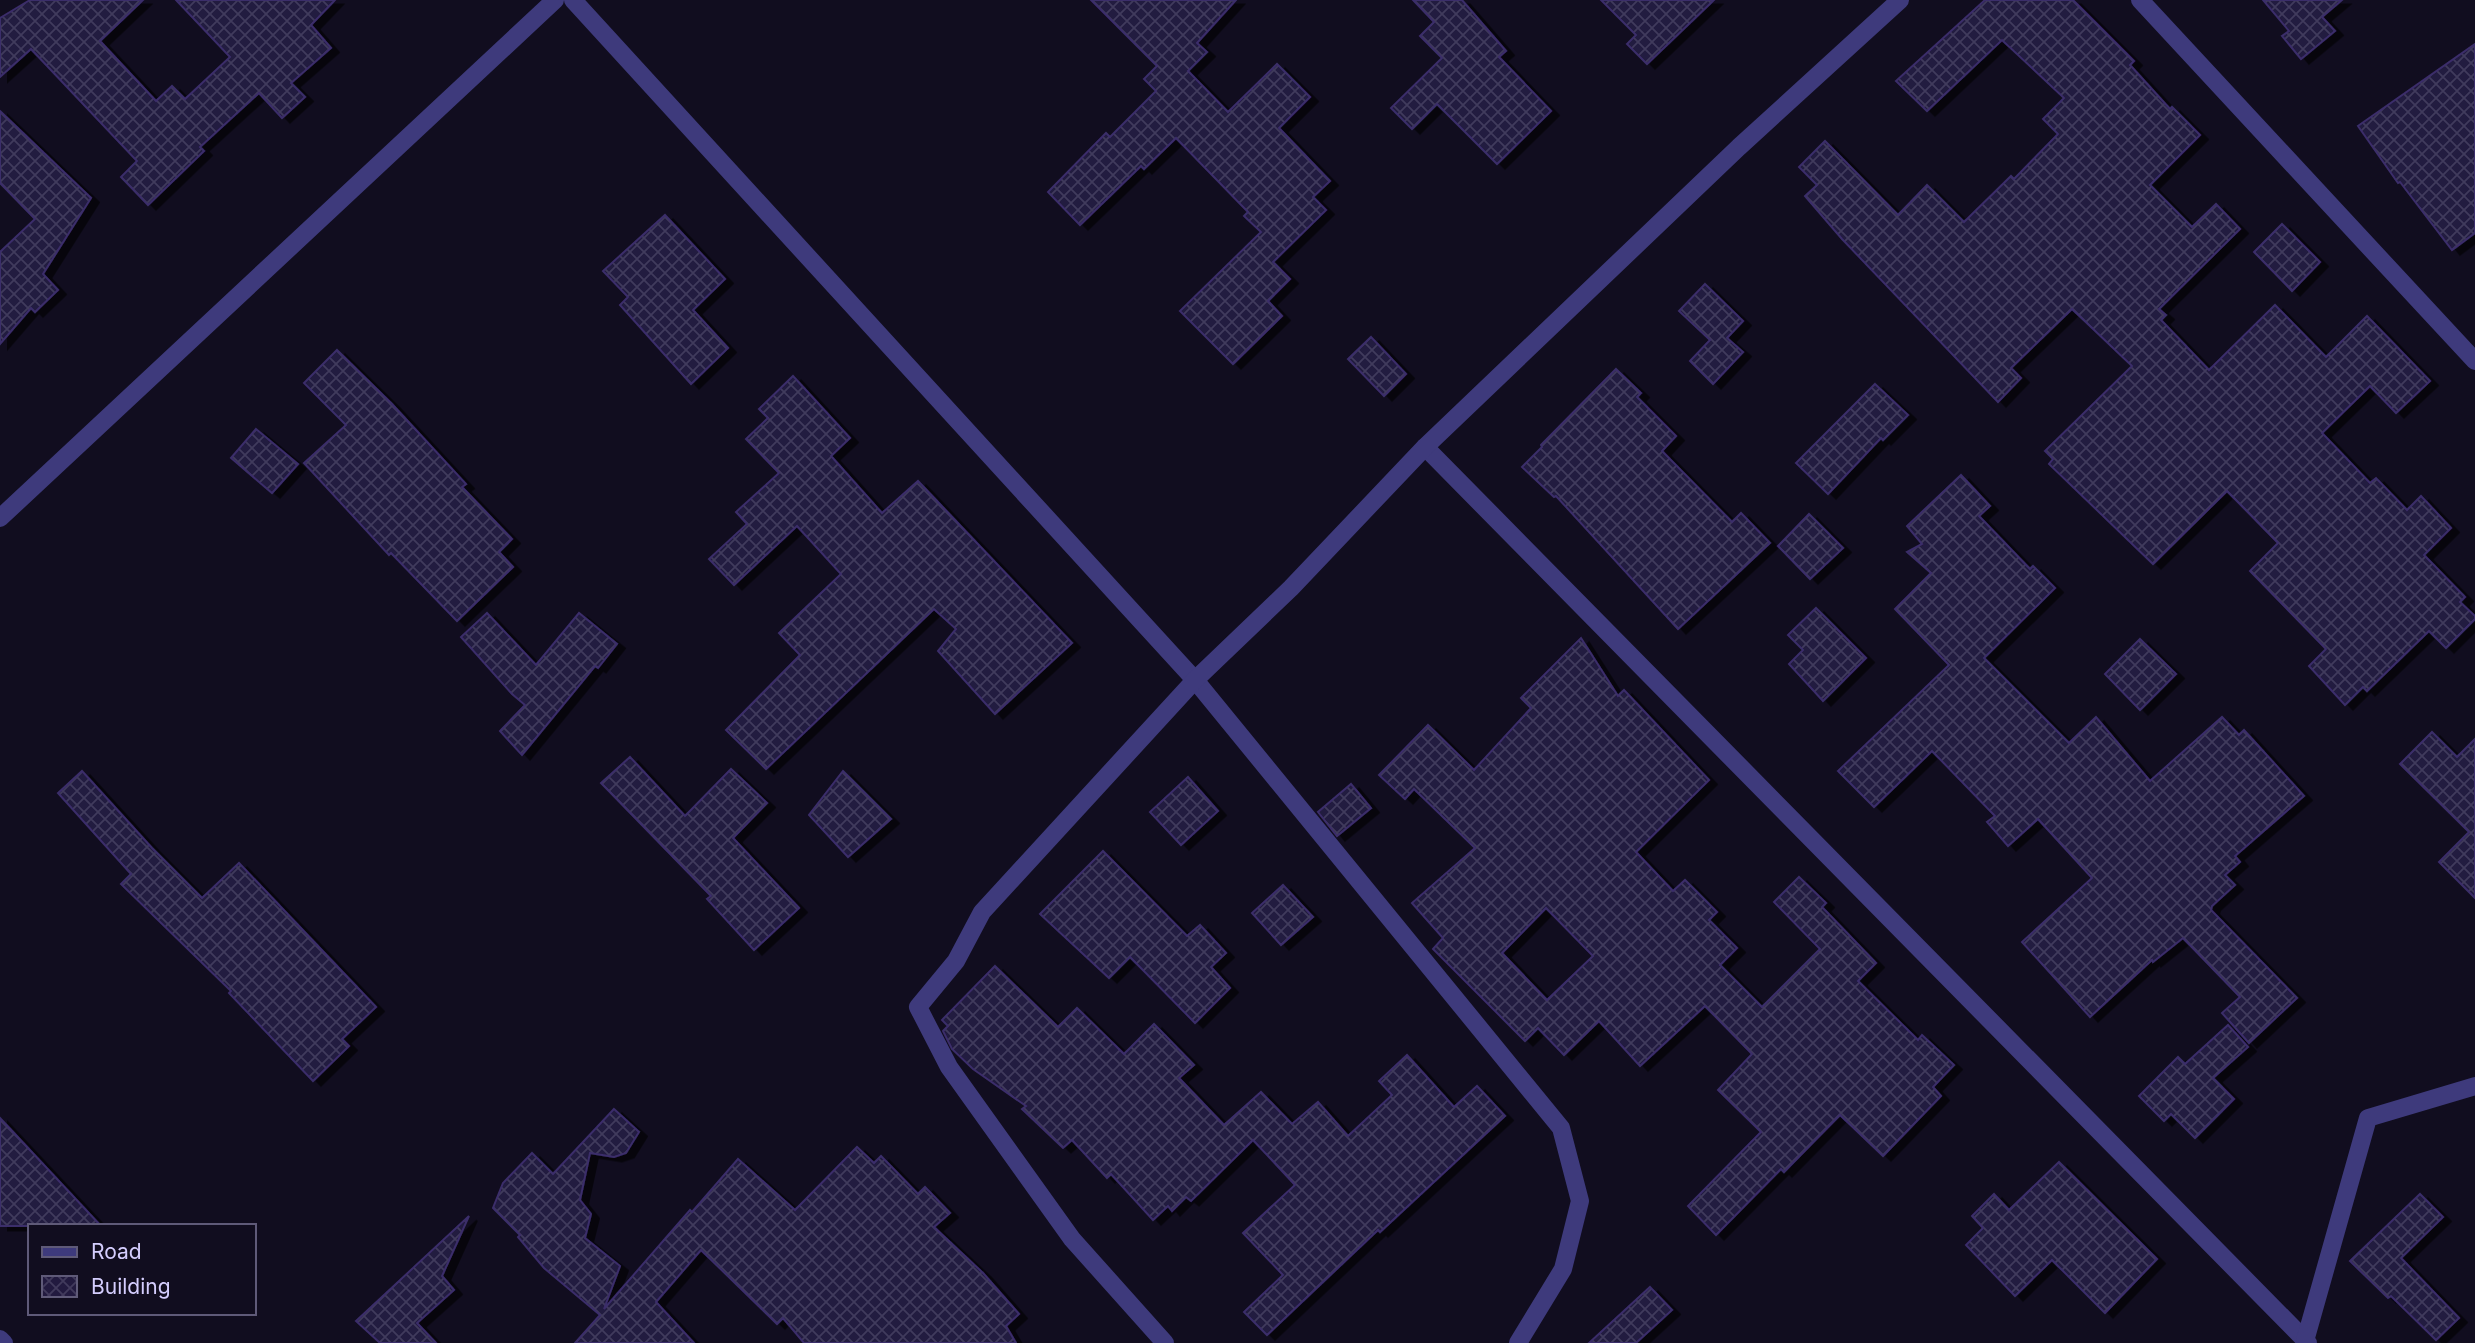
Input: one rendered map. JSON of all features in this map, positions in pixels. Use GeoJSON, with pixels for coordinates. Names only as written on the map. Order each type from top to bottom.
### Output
{"type":"FeatureCollection","features":[{"type":"Feature","properties":{"kind":"street"},"geometry":{"type":"LineString","coordinates":[[0,518],[555,0]]}},
{"type":"Feature","properties":{"kind":"street"},"geometry":{"type":"LineString","coordinates":[[573,0],[1195,680],[1561,1128],[1580,1201],[1563,1269],[1518,1343]]}},
{"type":"Feature","properties":{"kind":"street"},"geometry":{"type":"LineString","coordinates":[[1165,1343],[1072,1239],[949,1067],[918,1007],[956,961],[982,912],[1195,680],[1291,588],[1425,447],[1729,156],[1900,0]]}},
{"type":"Feature","properties":{"kind":"street"},"geometry":{"type":"LineString","coordinates":[[2140,0],[2475,361]]}},
{"type":"Feature","properties":{"kind":"street"},"geometry":{"type":"LineString","coordinates":[[1425,447],[2306,1342],[2368,1118],[2475,1086]]}},
{"type":"Feature","properties":{"kind":"building"},"geometry":{"type":"Polygon","coordinates":[[[30,0],[143,0],[100,41],[156,101],[172,86],[185,99],[230,57],[176,0],[335,0],[311,25],[331,48],[291,83],[305,97],[282,118],[259,93],[200,147],[204,151],[148,205],[121,177],[137,161],[31,49],[0,77],[0,18],[30,0]]]}},
{"type":"Feature","properties":{"kind":"building"},"geometry":{"type":"Polygon","coordinates":[[[1091,0],[1236,0],[1197,43],[1207,52],[1188,71],[1228,112],[1277,64],[1310,97],[1279,128],[1330,181],[1313,197],[1326,210],[1273,262],[1290,279],[1268,301],[1282,316],[1233,364],[1180,311],[1261,232],[1244,216],[1248,212],[1176,138],[1144,169],[1141,166],[1080,225],[1048,192],[1106,133],[1110,137],[1156,91],[1144,79],[1157,66],[1091,0]]]}},
{"type":"Feature","properties":{"kind":"building"},"geometry":{"type":"Polygon","coordinates":[[[1413,0],[1462,0],[1506,51],[1499,57],[1551,111],[1497,164],[1437,104],[1412,129],[1391,108],[1442,58],[1420,36],[1434,22],[1413,0]]]}},
{"type":"Feature","properties":{"kind":"building"},"geometry":{"type":"Polygon","coordinates":[[[1601,0],[1714,0],[1647,64],[1627,44],[1636,35],[1601,0]]]}},
{"type":"Feature","properties":{"kind":"building"},"geometry":{"type":"Polygon","coordinates":[[[1985,0],[2073,0],[2134,61],[2130,65],[2170,109],[2172,107],[2200,135],[2150,185],[2192,227],[2216,204],[2240,229],[2159,309],[2166,315],[2161,320],[2209,370],[2275,305],[2326,357],[2367,316],[2430,381],[2396,413],[2370,386],[2322,433],[2370,483],[2376,478],[2407,510],[2421,496],[2451,528],[2424,555],[2465,597],[2460,602],[2475,619],[2446,648],[2429,631],[2367,691],[2363,687],[2345,705],[2309,666],[2326,649],[2250,571],[2278,543],[2227,491],[2153,564],[2049,464],[2053,459],[2045,451],[2132,366],[2072,309],[2011,368],[2021,378],[1998,402],[1842,239],[1805,196],[1817,185],[1799,167],[1825,141],[1898,215],[1927,185],[1964,222],[2011,176],[2014,179],[2058,134],[2043,119],[2064,98],[2002,40],[1927,111],[1896,81],[1985,0]]]}},
{"type":"Feature","properties":{"kind":"building"},"geometry":{"type":"Polygon","coordinates":[[[2263,0],[2342,0],[2322,17],[2335,31],[2301,59],[2282,36],[2289,31],[2263,0]]]}},
{"type":"Feature","properties":{"kind":"building"},"geometry":{"type":"Polygon","coordinates":[[[2475,44],[2475,233],[2452,250],[2400,182],[2398,183],[2358,126],[2475,44]]]}},
{"type":"Feature","properties":{"kind":"building"},"geometry":{"type":"Polygon","coordinates":[[[0,111],[91,198],[43,274],[58,290],[35,312],[31,308],[0,344],[0,252],[35,219],[0,183],[0,111]]]}},
{"type":"Feature","properties":{"kind":"building"},"geometry":{"type":"Polygon","coordinates":[[[665,215],[725,279],[693,310],[728,348],[691,384],[620,305],[628,297],[603,271],[665,215]]]}},
{"type":"Feature","properties":{"kind":"building"},"geometry":{"type":"Polygon","coordinates":[[[2282,224],[2320,262],[2292,291],[2254,252],[2282,224]]]}},
{"type":"Feature","properties":{"kind":"building"},"geometry":{"type":"Polygon","coordinates":[[[1705,284],[1743,321],[1727,338],[1743,352],[1713,384],[1690,361],[1710,340],[1679,311],[1705,284]]]}},
{"type":"Feature","properties":{"kind":"building"},"geometry":{"type":"Polygon","coordinates":[[[1371,337],[1406,374],[1384,396],[1348,359],[1371,337]]]}},
{"type":"Feature","properties":{"kind":"building"},"geometry":{"type":"Polygon","coordinates":[[[337,350],[392,404],[466,484],[462,487],[512,539],[499,552],[513,567],[457,621],[391,553],[389,555],[304,463],[346,425],[304,383],[337,350]]]}},
{"type":"Feature","properties":{"kind":"building"},"geometry":{"type":"Polygon","coordinates":[[[1616,369],[1641,393],[1637,397],[1676,436],[1662,451],[1732,522],[1741,513],[1770,543],[1678,629],[1556,496],[1522,467],[1616,369]]]}},
{"type":"Feature","properties":{"kind":"building"},"geometry":{"type":"Polygon","coordinates":[[[793,376],[850,438],[831,456],[882,513],[918,481],[1072,643],[995,714],[938,651],[956,629],[934,609],[766,769],[726,730],[800,655],[779,633],[841,574],[797,526],[734,585],[709,559],[747,524],[736,512],[779,473],[746,439],[768,418],[759,409],[793,376]]]}},
{"type":"Feature","properties":{"kind":"building"},"geometry":{"type":"Polygon","coordinates":[[[1875,384],[1908,415],[1883,440],[1881,438],[1828,494],[1796,463],[1875,384]]]}},
{"type":"Feature","properties":{"kind":"building"},"geometry":{"type":"Polygon","coordinates":[[[256,429],[298,464],[272,493],[231,458],[256,429]]]}},
{"type":"Feature","properties":{"kind":"building"},"geometry":{"type":"Polygon","coordinates":[[[1961,475],[1990,506],[1979,516],[2030,569],[2033,566],[2055,588],[1984,658],[2069,743],[2096,717],[2150,781],[2222,717],[2239,735],[2244,730],[2304,796],[2235,856],[2240,862],[2225,875],[2235,885],[2211,910],[2297,998],[2249,1043],[2222,1013],[2240,997],[2183,938],[2153,962],[2152,960],[2090,1017],[2022,942],[2092,878],[2038,819],[2008,846],[1987,822],[1995,816],[1932,751],[1874,807],[1838,771],[1949,665],[1895,609],[1931,573],[1907,552],[1922,544],[1907,526],[1961,475]]]}},
{"type":"Feature","properties":{"kind":"building"},"geometry":{"type":"Polygon","coordinates":[[[1809,514],[1843,548],[1810,579],[1778,546],[1809,514]]]}},
{"type":"Feature","properties":{"kind":"building"},"geometry":{"type":"Polygon","coordinates":[[[1816,608],[1866,658],[1823,701],[1789,664],[1803,650],[1788,635],[1816,608]]]}},
{"type":"Feature","properties":{"kind":"building"},"geometry":{"type":"Polygon","coordinates":[[[487,613],[536,665],[579,613],[617,644],[598,668],[595,666],[522,755],[500,731],[525,705],[461,637],[487,613]]]}},
{"type":"Feature","properties":{"kind":"building"},"geometry":{"type":"Polygon","coordinates":[[[1581,638],[1618,696],[1624,690],[1709,780],[1636,852],[1673,891],[1685,880],[1717,912],[1709,920],[1737,948],[1720,965],[1762,1007],[1820,949],[1774,902],[1799,877],[1826,903],[1822,907],[1876,963],[1858,981],[1918,1040],[1922,1035],[1954,1065],[1933,1087],[1941,1096],[1883,1156],[1840,1115],[1784,1172],[1781,1169],[1716,1235],[1688,1206],[1761,1132],[1718,1090],[1752,1054],[1705,1006],[1640,1066],[1599,1021],[1564,1055],[1538,1028],[1525,1041],[1433,949],[1443,938],[1412,903],[1475,848],[1414,789],[1405,799],[1379,775],[1428,725],[1474,770],[1531,708],[1521,698],[1581,638]],[[1546,908],[1502,953],[1547,1000],[1593,956],[1546,908]]]}},
{"type":"Feature","properties":{"kind":"building"},"geometry":{"type":"Polygon","coordinates":[[[2140,639],[2176,674],[2140,710],[2105,674],[2140,639]]]}},
{"type":"Feature","properties":{"kind":"building"},"geometry":{"type":"Polygon","coordinates":[[[2432,732],[2457,757],[2475,739],[2475,898],[2439,862],[2469,832],[2400,764],[2432,732]]]}},
{"type":"Feature","properties":{"kind":"building"},"geometry":{"type":"Polygon","coordinates":[[[630,757],[685,816],[731,769],[767,803],[733,838],[799,908],[754,950],[707,899],[711,896],[601,783],[630,757]]]}},
{"type":"Feature","properties":{"kind":"building"},"geometry":{"type":"Polygon","coordinates":[[[82,771],[202,898],[239,863],[376,1007],[342,1039],[349,1046],[313,1081],[229,993],[231,991],[121,884],[131,874],[58,793],[82,771]]]}},
{"type":"Feature","properties":{"kind":"building"},"geometry":{"type":"Polygon","coordinates":[[[843,771],[891,819],[848,857],[809,815],[843,771]]]}},
{"type":"Feature","properties":{"kind":"building"},"geometry":{"type":"Polygon","coordinates":[[[1188,777],[1218,811],[1181,845],[1150,812],[1188,777]]]}},
{"type":"Feature","properties":{"kind":"building"},"geometry":{"type":"Polygon","coordinates":[[[1351,784],[1371,808],[1337,836],[1318,812],[1351,784]]]}},
{"type":"Feature","properties":{"kind":"building"},"geometry":{"type":"Polygon","coordinates":[[[1103,851],[1187,936],[1200,925],[1226,953],[1211,967],[1230,988],[1195,1023],[1130,957],[1109,978],[1040,914],[1103,851]]]}},
{"type":"Feature","properties":{"kind":"building"},"geometry":{"type":"Polygon","coordinates":[[[1283,885],[1313,917],[1281,945],[1252,913],[1283,885]]]}},
{"type":"Feature","properties":{"kind":"building"},"geometry":{"type":"Polygon","coordinates":[[[995,966],[1058,1027],[1077,1008],[1124,1054],[1154,1024],[1194,1065],[1179,1078],[1224,1125],[1261,1092],[1292,1124],[1318,1102],[1348,1136],[1392,1095],[1379,1081],[1407,1055],[1454,1107],[1477,1086],[1505,1116],[1380,1232],[1378,1230],[1267,1335],[1244,1312],[1283,1275],[1243,1233],[1295,1185],[1253,1140],[1191,1201],[1186,1197],[1172,1211],[1168,1206],[1153,1220],[1111,1174],[1107,1178],[1072,1140],[1063,1148],[1022,1109],[1026,1106],[973,1069],[952,1049],[943,1031],[948,1026],[942,1020],[995,966]]]}},
{"type":"Feature","properties":{"kind":"building"},"geometry":{"type":"Polygon","coordinates":[[[2228,1025],[2248,1047],[2213,1078],[2234,1099],[2195,1138],[2171,1114],[2164,1121],[2139,1096],[2178,1057],[2185,1064],[2228,1025]]]}},
{"type":"Feature","properties":{"kind":"building"},"geometry":{"type":"Polygon","coordinates":[[[614,1109],[639,1132],[626,1153],[614,1157],[590,1153],[580,1200],[591,1214],[585,1238],[620,1266],[604,1309],[738,1159],[795,1210],[857,1147],[874,1163],[881,1156],[918,1194],[925,1187],[950,1213],[934,1227],[983,1273],[1019,1314],[1006,1326],[1016,1343],[804,1343],[783,1318],[777,1324],[701,1250],[656,1302],[694,1343],[575,1343],[600,1315],[544,1268],[518,1237],[520,1235],[493,1208],[503,1183],[532,1153],[553,1174],[614,1109]]]}},
{"type":"Feature","properties":{"kind":"building"},"geometry":{"type":"Polygon","coordinates":[[[0,1118],[99,1224],[0,1226],[0,1118]]]}},
{"type":"Feature","properties":{"kind":"building"},"geometry":{"type":"Polygon","coordinates":[[[2059,1162],[2157,1259],[2105,1313],[2052,1260],[2015,1296],[1966,1245],[1983,1228],[1972,1216],[1994,1194],[2009,1210],[2059,1162]]]}},
{"type":"Feature","properties":{"kind":"building"},"geometry":{"type":"Polygon","coordinates":[[[2420,1194],[2443,1217],[2401,1258],[2459,1318],[2436,1340],[2350,1261],[2420,1194]]]}},
{"type":"Feature","properties":{"kind":"building"},"geometry":{"type":"Polygon","coordinates":[[[469,1216],[442,1276],[454,1290],[417,1323],[436,1343],[380,1343],[356,1321],[469,1216]]]}},
{"type":"Feature","properties":{"kind":"building"},"geometry":{"type":"Polygon","coordinates":[[[1650,1287],[1672,1310],[1636,1343],[1589,1343],[1650,1287]]]}}]}
